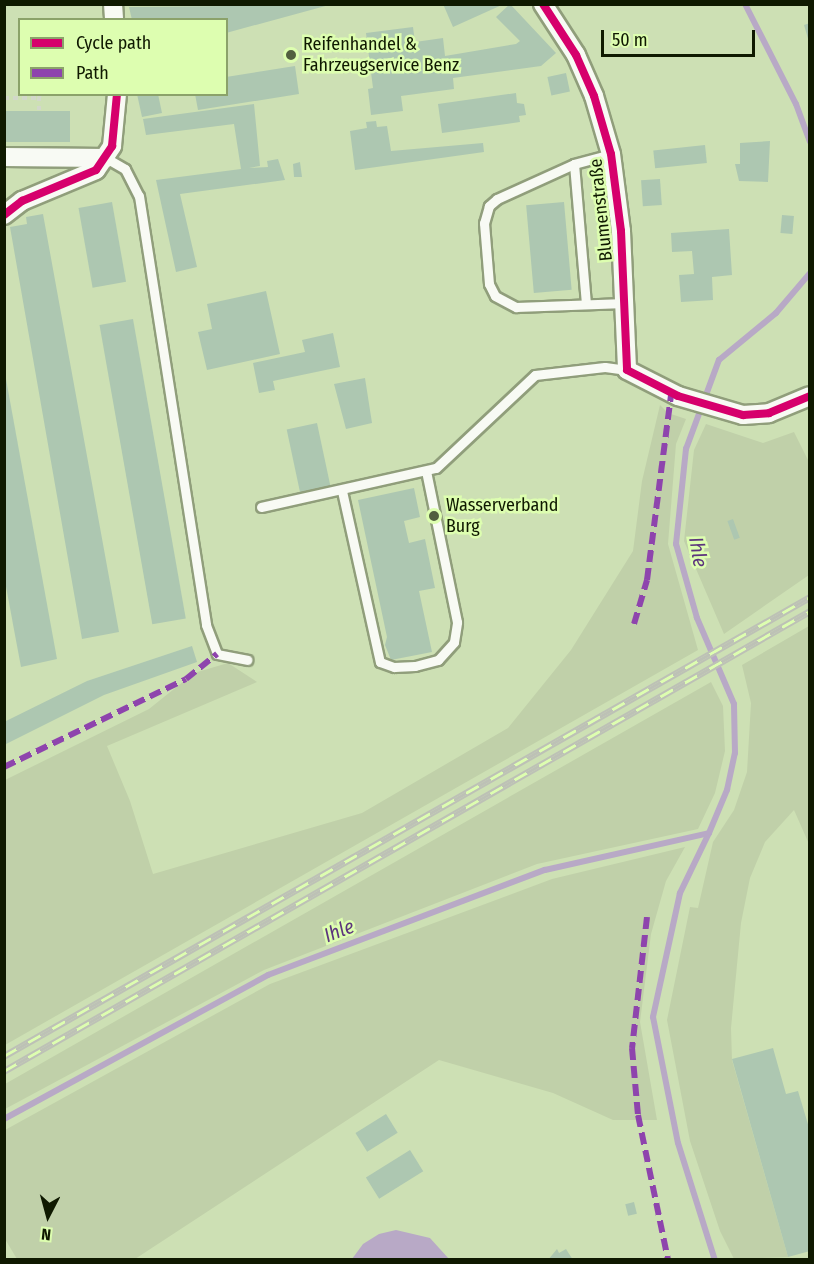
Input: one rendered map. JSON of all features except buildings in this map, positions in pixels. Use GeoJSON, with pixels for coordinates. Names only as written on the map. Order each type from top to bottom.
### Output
{"type":"FeatureCollection","features":[{"type":"Feature","properties":{"kind":"street","name":"Blumenstraße"},"geometry":{"type":"LineString","coordinates":[[543,4],[576,56],[594,96],[611,154],[618,192],[627,370]]}},
{"type":"Feature","properties":{"kind":"street"},"geometry":{"type":"LineString","coordinates":[[4,215],[29,197],[88,174],[106,158],[112,146],[117,96]]}},
{"type":"Feature","properties":{"kind":"street"},"geometry":{"type":"LineString","coordinates":[[4,157],[106,158]]}},
{"type":"Feature","properties":{"kind":"street"},"geometry":{"type":"LineString","coordinates":[[627,370],[678,396],[718,410],[743,415],[770,413],[810,396]]}},
{"type":"Feature","properties":{"kind":"lane"},"geometry":{"type":"LineString","coordinates":[[611,154],[574,164],[497,199],[485,214],[489,284],[504,304],[516,307],[625,303]]}},
{"type":"Feature","properties":{"kind":"lane"},"geometry":{"type":"LineString","coordinates":[[106,158],[125,169],[134,181],[139,196],[206,625],[218,654],[247,660]]}},
{"type":"Feature","properties":{"kind":"lane"},"geometry":{"type":"LineString","coordinates":[[574,164],[586,303]]}},
{"type":"Feature","properties":{"kind":"lane"},"geometry":{"type":"LineString","coordinates":[[261,507],[342,491],[436,468],[535,375],[605,367],[627,370]]}},
{"type":"Feature","properties":{"kind":"lane"},"geometry":{"type":"LineString","coordinates":[[342,491],[380,662],[394,667],[414,666],[438,660],[454,642],[457,622],[426,471]]}},
{"type":"Feature","properties":{"kind":"path"},"geometry":{"type":"LineString","coordinates":[[4,98],[40,96],[39,110]]}},
{"type":"Feature","properties":{"kind":"green space"},"geometry":{"type":"Polygon","coordinates":[[[660,405],[668,413],[686,419],[676,444],[668,544],[698,650],[5,1045],[5,780],[149,709],[194,673],[228,663],[257,682],[107,746],[130,801],[153,874],[362,813],[508,728],[571,650],[633,551],[642,481],[660,405]]]}},
{"type":"Feature","properties":{"kind":"green space"},"geometry":{"type":"Polygon","coordinates":[[[706,424],[763,443],[794,432],[809,462],[809,575],[724,634],[684,541],[694,450],[706,424]]]}},
{"type":"Feature","properties":{"kind":"green space"},"geometry":{"type":"Polygon","coordinates":[[[809,626],[809,844],[794,810],[765,842],[750,878],[741,923],[731,1028],[732,1060],[788,1257],[734,1259],[720,1231],[690,1141],[667,1020],[690,907],[698,908],[713,842],[734,810],[747,772],[751,703],[742,665],[809,626]]]}},
{"type":"Feature","properties":{"kind":"green space"},"geometry":{"type":"Polygon","coordinates":[[[711,682],[723,706],[725,751],[715,793],[698,829],[537,864],[264,970],[5,1109],[5,1084],[711,682]]]}},
{"type":"Feature","properties":{"kind":"green space"},"geometry":{"type":"Polygon","coordinates":[[[685,847],[666,881],[651,934],[640,1022],[657,1120],[613,1120],[553,1093],[439,1060],[135,1259],[17,1259],[5,1239],[5,1130],[270,984],[552,879],[685,847]]]}},
{"type":"Feature","properties":{"kind":"shaded area"},"geometry":{"type":"Polygon","coordinates":[[[396,1230],[430,1238],[449,1259],[352,1259],[363,1244],[379,1234],[396,1230]]]}},
{"type":"Feature","properties":{"kind":"waterway","name":"Ihle"},"geometry":{"type":"LineString","coordinates":[[745,4],[796,104],[810,142]]}},
{"type":"Feature","properties":{"kind":"waterway","name":"Ihle"},"geometry":{"type":"LineString","coordinates":[[4,1119],[268,975],[545,870],[709,833],[727,790],[735,753],[734,704],[697,618],[676,544],[686,449],[719,360],[776,313],[810,273]]}},
{"type":"Feature","properties":{"kind":"waterway","name":"Ihle"},"geometry":{"type":"LineString","coordinates":[[709,833],[680,893],[653,1017],[678,1143],[715,1260]]}},
{"type":"Feature","properties":{"kind":"railway"},"geometry":{"type":"LineString","coordinates":[[4,1056],[810,597]]}},
{"type":"Feature","properties":{"kind":"railway"},"geometry":{"type":"LineString","coordinates":[[4,1071],[810,611]]}},
{"type":"Feature","properties":{"kind":"marked path"},"geometry":{"type":"LineString","coordinates":[[634,624],[647,580],[671,394]]}},
{"type":"Feature","properties":{"kind":"marked path"},"geometry":{"type":"LineString","coordinates":[[4,767],[186,679],[217,654]]}},
{"type":"Feature","properties":{"kind":"marked path"},"geometry":{"type":"LineString","coordinates":[[647,917],[632,1048],[638,1115],[668,1260]]}},
{"type":"Feature","properties":{"kind":"cycle path"},"geometry":{"type":"LineString","coordinates":[[543,4],[576,55],[594,96],[611,154],[621,231],[627,370],[678,396],[743,415],[769,413],[810,396]]}},
{"type":"Feature","properties":{"kind":"cycle path"},"geometry":{"type":"LineString","coordinates":[[4,215],[22,201],[96,170],[112,146],[117,96]]}},
{"type":"Feature","properties":{"kind":"place","name":"Reifenhandel & Fahrzeugservice Benz"},"geometry":{"type":"Point","coordinates":[291,55]}},
{"type":"Feature","properties":{"kind":"place","name":"Wasserverband Burg"},"geometry":{"type":"Point","coordinates":[434,516]}}]}
